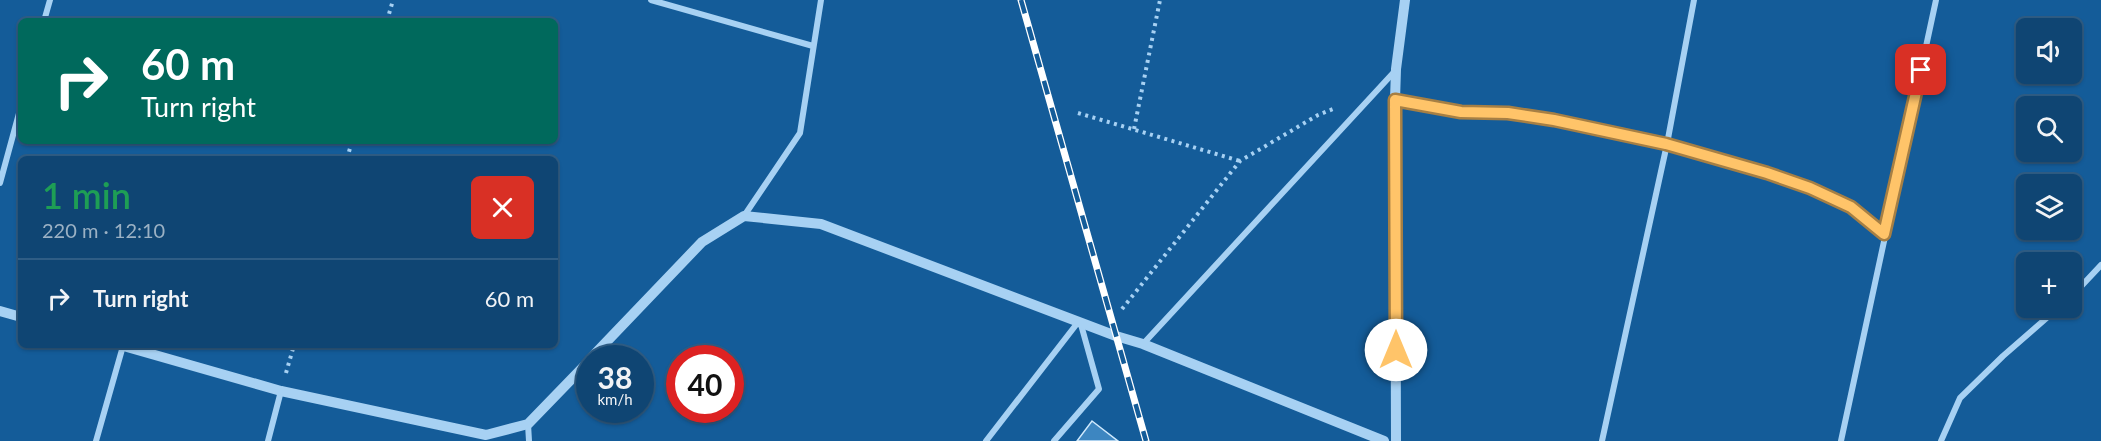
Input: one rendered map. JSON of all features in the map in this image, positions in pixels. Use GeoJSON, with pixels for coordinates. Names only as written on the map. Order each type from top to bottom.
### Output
{"type":"FeatureCollection","features":[{"type":"Feature","properties":{"kind":"street"},"geometry":{"type":"LineString","coordinates":[[45,18],[50,0]]}},
{"type":"Feature","properties":{"kind":"street"},"geometry":{"type":"LineString","coordinates":[[651,0],[813,46]]}},
{"type":"Feature","properties":{"kind":"street"},"geometry":{"type":"LineString","coordinates":[[603,345],[702,242],[744,216],[800,133],[821,0]]}},
{"type":"Feature","properties":{"kind":"street"},"geometry":{"type":"LineString","coordinates":[[1396,441],[1395,100],[1396,69],[1405,0]]}},
{"type":"Feature","properties":{"kind":"street"},"geometry":{"type":"LineString","coordinates":[[1602,441],[1666,144],[1694,0]]}},
{"type":"Feature","properties":{"kind":"street"},"geometry":{"type":"LineString","coordinates":[[1841,441],[1936,0]]}},
{"type":"Feature","properties":{"kind":"street"},"geometry":{"type":"LineString","coordinates":[[1143,344],[1396,69]]}},
{"type":"Feature","properties":{"kind":"street"},"geometry":{"type":"LineString","coordinates":[[1395,100],[1461,112],[1508,113],[1554,120],[1666,144],[1810,188],[1851,207],[1884,234]]}},
{"type":"Feature","properties":{"kind":"street"},"geometry":{"type":"LineString","coordinates":[[0,183],[18,117]]}},
{"type":"Feature","properties":{"kind":"street"},"geometry":{"type":"LineString","coordinates":[[744,216],[821,224],[1116,336],[1143,344],[1384,441]]}},
{"type":"Feature","properties":{"kind":"street"},"geometry":{"type":"LineString","coordinates":[[2082,285],[2101,265]]}},
{"type":"Feature","properties":{"kind":"street"},"geometry":{"type":"LineString","coordinates":[[0,311],[18,316]]}},
{"type":"Feature","properties":{"kind":"street"},"geometry":{"type":"LineString","coordinates":[[1941,441],[1960,398],[2047,318]]}},
{"type":"Feature","properties":{"kind":"street"},"geometry":{"type":"LineString","coordinates":[[986,441],[1080,321]]}},
{"type":"Feature","properties":{"kind":"street"},"geometry":{"type":"LineString","coordinates":[[1054,441],[1099,389],[1080,321]]}},
{"type":"Feature","properties":{"kind":"street"},"geometry":{"type":"LineString","coordinates":[[96,441],[120,348]]}},
{"type":"Feature","properties":{"kind":"street"},"geometry":{"type":"LineString","coordinates":[[131,348],[281,391],[486,435],[528,424],[576,374]]}},
{"type":"Feature","properties":{"kind":"street"},"geometry":{"type":"LineString","coordinates":[[268,441],[281,391]]}},
{"type":"Feature","properties":{"kind":"street"},"geometry":{"type":"LineString","coordinates":[[528,424],[529,441]]}},
{"type":"Feature","properties":{"kind":"path"},"geometry":{"type":"LineString","coordinates":[[388,18],[393,0]]}},
{"type":"Feature","properties":{"kind":"path"},"geometry":{"type":"LineString","coordinates":[[1134,129],[1160,0]]}},
{"type":"Feature","properties":{"kind":"path"},"geometry":{"type":"LineString","coordinates":[[1122,309],[1240,161],[1318,115],[1338,107]]}},
{"type":"Feature","properties":{"kind":"path"},"geometry":{"type":"LineString","coordinates":[[1078,113],[1240,161]]}},
{"type":"Feature","properties":{"kind":"path"},"geometry":{"type":"LineString","coordinates":[[281,391],[293,348]]}},
{"type":"Feature","properties":{"kind":"building"},"geometry":{"type":"Polygon","coordinates":[[[1092,421],[1118,441],[1077,441],[1092,421]]]}},
{"type":"Feature","properties":{"kind":"railway"},"geometry":{"type":"LineString","coordinates":[[1021,0],[1146,441]]}},
{"type":"Feature","properties":{"kind":"route"},"geometry":{"type":"LineString","coordinates":[[1396,350],[1395,100],[1461,112],[1508,113],[1554,120],[1666,144],[1810,188],[1851,207],[1884,234],[1921,70]]}}]}
